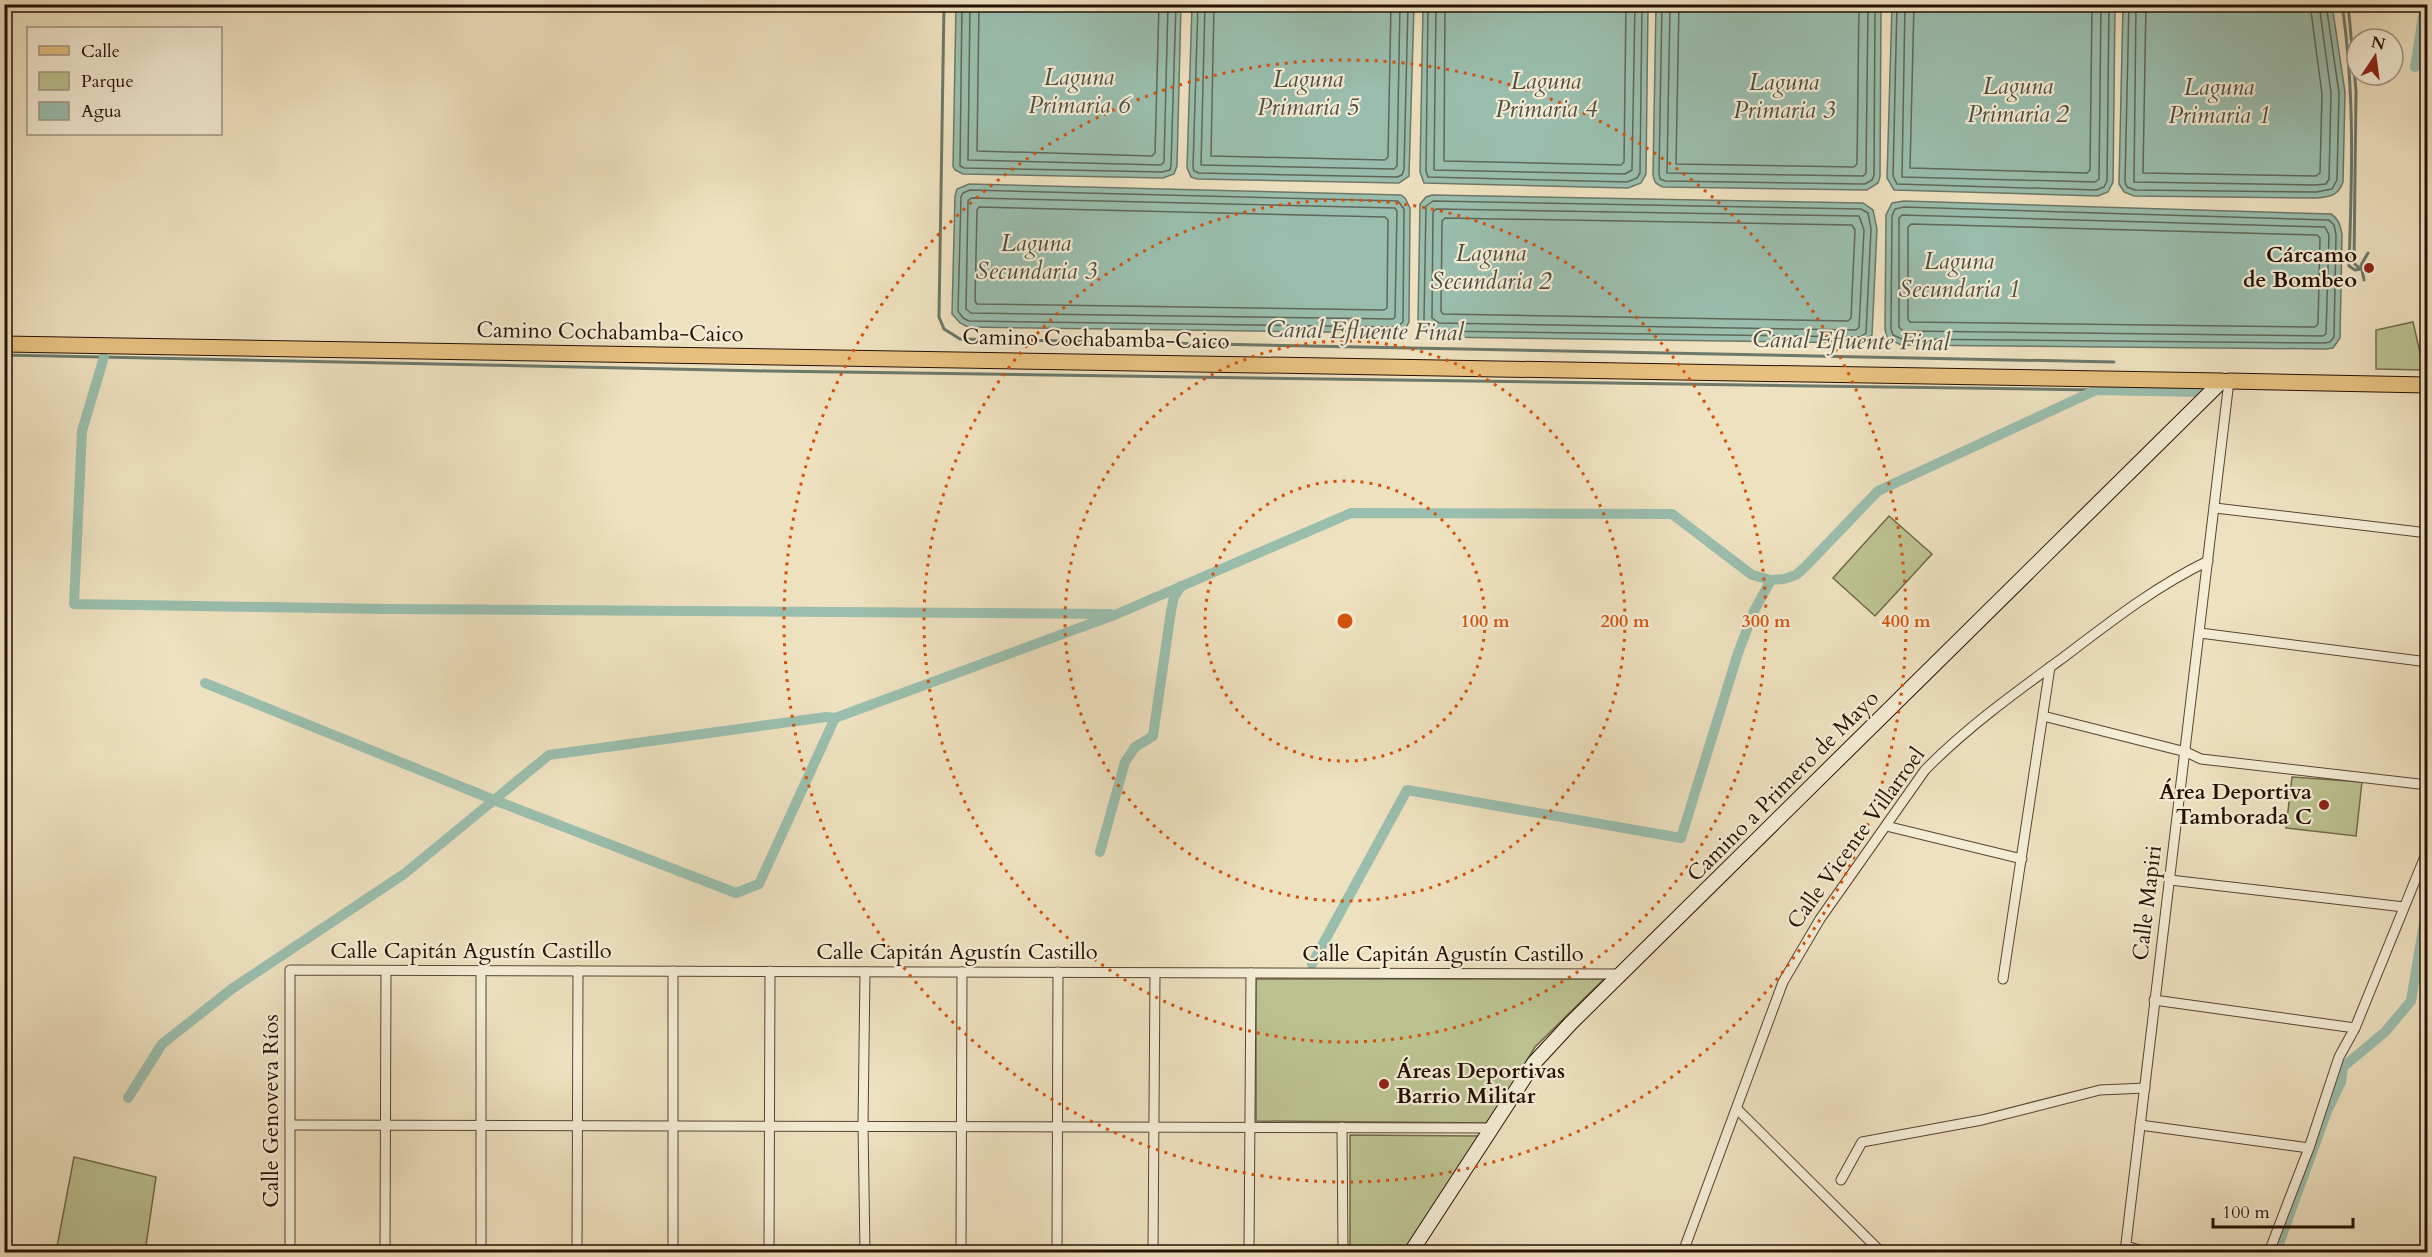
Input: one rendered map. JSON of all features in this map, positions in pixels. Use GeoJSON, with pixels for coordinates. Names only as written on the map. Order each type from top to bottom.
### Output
{"type":"FeatureCollection","features":[{"type":"Feature","properties":{"kind":"main road","name":"Camino Cochabamba-Caico"},"geometry":{"type":"LineString","coordinates":[[4,344],[2427,385]]}},
{"type":"Feature","properties":{"kind":"main road","name":"Camino a Primero de Mayo"},"geometry":{"type":"LineString","coordinates":[[1411,1252],[1534,1063],[2226,381]]}},
{"type":"Feature","properties":{"kind":"street","name":"Calle Mapiri"},"geometry":{"type":"LineString","coordinates":[[2126,1249],[2154,1000],[2215,508],[2226,381]]}},
{"type":"Feature","properties":{"kind":"street"},"geometry":{"type":"LineString","coordinates":[[2215,508],[2427,533]]}},
{"type":"Feature","properties":{"kind":"street","name":"Calle Vicente Villarroel"},"geometry":{"type":"LineString","coordinates":[[1683,1252],[1783,982],[1820,919],[1925,770],[1942,753],[2050,667],[2129,608],[2208,561]]}},
{"type":"Feature","properties":{"kind":"street"},"geometry":{"type":"LineString","coordinates":[[2200,633],[2427,662]]}},
{"type":"Feature","properties":{"kind":"street"},"geometry":{"type":"LineString","coordinates":[[2002,979],[2050,667]]}},
{"type":"Feature","properties":{"kind":"street"},"geometry":{"type":"LineString","coordinates":[[2043,716],[2186,752],[2201,759],[2427,785]]}},
{"type":"Feature","properties":{"kind":"street"},"geometry":{"type":"LineString","coordinates":[[1886,826],[2022,859]]}},
{"type":"Feature","properties":{"kind":"street"},"geometry":{"type":"LineString","coordinates":[[2269,1252],[2309,1148],[2339,1057],[2355,1028],[2427,849]]}},
{"type":"Feature","properties":{"kind":"street"},"geometry":{"type":"LineString","coordinates":[[2170,880],[2404,907]]}},
{"type":"Feature","properties":{"kind":"street","name":"Calle Capitán Agustín Castillo"},"geometry":{"type":"LineString","coordinates":[[290,970],[1623,974]]}},
{"type":"Feature","properties":{"kind":"street","name":"Calle Genoveva Ríos"},"geometry":{"type":"LineString","coordinates":[[290,970],[290,1252]]}},
{"type":"Feature","properties":{"kind":"street"},"geometry":{"type":"LineString","coordinates":[[385,1252],[386,971]]}},
{"type":"Feature","properties":{"kind":"street"},"geometry":{"type":"LineString","coordinates":[[481,971],[481,1252]]}},
{"type":"Feature","properties":{"kind":"street"},"geometry":{"type":"LineString","coordinates":[[577,1252],[578,971]]}},
{"type":"Feature","properties":{"kind":"street"},"geometry":{"type":"LineString","coordinates":[[673,1252],[674,971]]}},
{"type":"Feature","properties":{"kind":"street"},"geometry":{"type":"LineString","coordinates":[[769,1252],[770,971]]}},
{"type":"Feature","properties":{"kind":"street"},"geometry":{"type":"LineString","coordinates":[[865,972],[863,1125],[865,1252]]}},
{"type":"Feature","properties":{"kind":"street"},"geometry":{"type":"LineString","coordinates":[[961,1252],[962,972]]}},
{"type":"Feature","properties":{"kind":"street"},"geometry":{"type":"LineString","coordinates":[[1057,1252],[1058,972]]}},
{"type":"Feature","properties":{"kind":"street"},"geometry":{"type":"LineString","coordinates":[[1153,1252],[1155,972]]}},
{"type":"Feature","properties":{"kind":"street"},"geometry":{"type":"LineString","coordinates":[[1249,1252],[1251,973]]}},
{"type":"Feature","properties":{"kind":"street"},"geometry":{"type":"LineString","coordinates":[[2154,1000],[2355,1028]]}},
{"type":"Feature","properties":{"kind":"street"},"geometry":{"type":"LineString","coordinates":[[1841,1180],[1862,1142],[1982,1120],[2100,1090],[2145,1088]]}},
{"type":"Feature","properties":{"kind":"street"},"geometry":{"type":"LineString","coordinates":[[1737,1109],[1881,1252]]}},
{"type":"Feature","properties":{"kind":"street"},"geometry":{"type":"LineString","coordinates":[[290,1125],[1492,1128]]}},
{"type":"Feature","properties":{"kind":"street"},"geometry":{"type":"LineString","coordinates":[[2140,1125],[2309,1148]]}},
{"type":"Feature","properties":{"kind":"street"},"geometry":{"type":"LineString","coordinates":[[1342,1127],[1343,1252]]}},
{"type":"Feature","properties":{"kind":"street"},"geometry":{"type":"LineString","coordinates":[[2126,1249],[2146,1252]]}},
{"type":"Feature","properties":{"kind":"green space"},"geometry":{"type":"Polygon","coordinates":[[[2413,322],[2424,370],[2376,369],[2376,330],[2413,322]]]}},
{"type":"Feature","properties":{"kind":"green space"},"geometry":{"type":"Polygon","coordinates":[[[1889,516],[1932,554],[1875,616],[1833,578],[1889,516]]]}},
{"type":"Feature","properties":{"kind":"green space","name":"Área Deportiva Tamborada C"},"geometry":{"type":"Polygon","coordinates":[[[2292,777],[2362,782],[2356,836],[2286,828],[2292,777]]]}},
{"type":"Feature","properties":{"kind":"green space","name":"Áreas Deportivas Barrio Militar"},"geometry":{"type":"Polygon","coordinates":[[[1256,979],[1604,979],[1535,1047],[1489,1123],[1256,1121],[1256,979]]]}},
{"type":"Feature","properties":{"kind":"green space","name":"Áreas Deportivas Barrio Militar"},"geometry":{"type":"Polygon","coordinates":[[[1350,1135],[1479,1136],[1403,1252],[1350,1252],[1350,1135]]]}},
{"type":"Feature","properties":{"kind":"green space"},"geometry":{"type":"Polygon","coordinates":[[[74,1157],[156,1177],[145,1252],[56,1252],[74,1157]]]}},
{"type":"Feature","properties":{"kind":"water","name":"Laguna Primaria 6"},"geometry":{"type":"Polygon","coordinates":[[[956,5],[1181,5],[1177,166],[1174,174],[1163,178],[963,174],[955,170],[953,166],[956,5]]]}},
{"type":"Feature","properties":{"kind":"water","name":"Laguna Primaria 5"},"geometry":{"type":"Polygon","coordinates":[[[1192,5],[1414,5],[1409,176],[1399,183],[1197,179],[1191,177],[1187,168],[1192,5]]]}},
{"type":"Feature","properties":{"kind":"water","name":"Laguna Primaria 4"},"geometry":{"type":"Polygon","coordinates":[[[1423,5],[1648,5],[1646,174],[1641,183],[1628,188],[1424,183],[1420,172],[1423,5]]]}},
{"type":"Feature","properties":{"kind":"water","name":"Laguna Primaria 3"},"geometry":{"type":"Polygon","coordinates":[[[1656,5],[1881,5],[1880,177],[1878,183],[1867,190],[1663,187],[1657,183],[1653,174],[1656,5]]]}},
{"type":"Feature","properties":{"kind":"water","name":"Laguna Primaria 2"},"geometry":{"type":"Polygon","coordinates":[[[1892,5],[2115,5],[2113,182],[2108,192],[2098,196],[1894,190],[1887,178],[1892,5]]]}},
{"type":"Feature","properties":{"kind":"water","name":"Laguna Primaria 1"},"geometry":{"type":"Polygon","coordinates":[[[2123,5],[2332,5],[2345,92],[2343,182],[2339,190],[2329,196],[2316,198],[2134,196],[2124,192],[2119,184],[2123,5]]]}},
{"type":"Feature","properties":{"kind":"water","name":"Laguna Secundaria 3"},"geometry":{"type":"Polygon","coordinates":[[[969,184],[1401,195],[1410,208],[1409,322],[1404,331],[1399,333],[968,327],[960,323],[952,314],[955,196],[957,189],[969,184]]]}},
{"type":"Feature","properties":{"kind":"water","name":"Laguna Secundaria 2"},"geometry":{"type":"Polygon","coordinates":[[[1432,195],[1863,203],[1873,210],[1877,229],[1872,335],[1862,343],[1437,337],[1423,330],[1418,321],[1420,204],[1426,197],[1432,195]]]}},
{"type":"Feature","properties":{"kind":"water","name":"Laguna Secundaria 1"},"geometry":{"type":"Polygon","coordinates":[[[1904,201],[2331,214],[2340,225],[2342,234],[2340,338],[2333,348],[2326,349],[1901,345],[1887,338],[1885,329],[1886,215],[1892,203],[1904,201]]]}},
{"type":"Feature","properties":{"kind":"waterway","name":"Canal Efluente Final"},"geometry":{"type":"LineString","coordinates":[[944,4],[939,317],[944,329],[960,339],[2114,362]]}},
{"type":"Feature","properties":{"kind":"waterway"},"geometry":{"type":"LineString","coordinates":[[2342,4],[2351,102],[2352,168],[2349,266],[2355,270],[2360,269]]}},
{"type":"Feature","properties":{"kind":"waterway"},"geometry":{"type":"LineString","coordinates":[[2348,4],[2356,91],[2354,263],[2359,268]]}},
{"type":"Feature","properties":{"kind":"waterway"},"geometry":{"type":"LineString","coordinates":[[2415,67],[2425,4]]}},
{"type":"Feature","properties":{"kind":"waterway"},"geometry":{"type":"LineString","coordinates":[[2364,280],[2361,265],[2368,253]]}},
{"type":"Feature","properties":{"kind":"waterway"},"geometry":{"type":"LineString","coordinates":[[4,355],[769,371],[2096,390]]}},
{"type":"Feature","properties":{"kind":"waterway"},"geometry":{"type":"LineString","coordinates":[[104,357],[82,431],[74,604],[387,609],[1111,614]]}},
{"type":"Feature","properties":{"kind":"waterway"},"geometry":{"type":"LineString","coordinates":[[205,683],[494,800],[549,755],[826,717],[835,718],[1117,614],[1351,513],[1672,514],[1752,575],[1771,580],[1784,579],[1796,575],[1805,567],[1878,491],[2096,390],[2199,392]]}},
{"type":"Feature","properties":{"kind":"waterway"},"geometry":{"type":"LineString","coordinates":[[1312,964],[1407,790],[1681,838],[1738,653],[1754,611],[1771,580]]}},
{"type":"Feature","properties":{"kind":"waterway"},"geometry":{"type":"LineString","coordinates":[[1100,852],[1125,762],[1135,747],[1153,736],[1171,611],[1174,597],[1181,586]]}},
{"type":"Feature","properties":{"kind":"waterway"},"geometry":{"type":"LineString","coordinates":[[128,1098],[162,1044],[233,988],[404,874],[494,800],[736,893],[759,884],[835,718]]}},
{"type":"Feature","properties":{"kind":"waterway"},"geometry":{"type":"LineString","coordinates":[[2276,1252],[2327,1111],[2341,1082],[2343,1067],[2385,1032],[2411,1001],[2428,899]]}},
{"type":"Feature","properties":{"kind":"place","name":"Cárcamo de Bombeo"},"geometry":{"type":"Point","coordinates":[2369,268]}},
{"type":"Feature","properties":{"kind":"place","name":"Área Deportiva Tamborada C"},"geometry":{"type":"Point","coordinates":[2324,805]}},
{"type":"Feature","properties":{"kind":"place","name":"Áreas Deportivas Barrio Militar"},"geometry":{"type":"Point","coordinates":[1384,1084]}}]}
